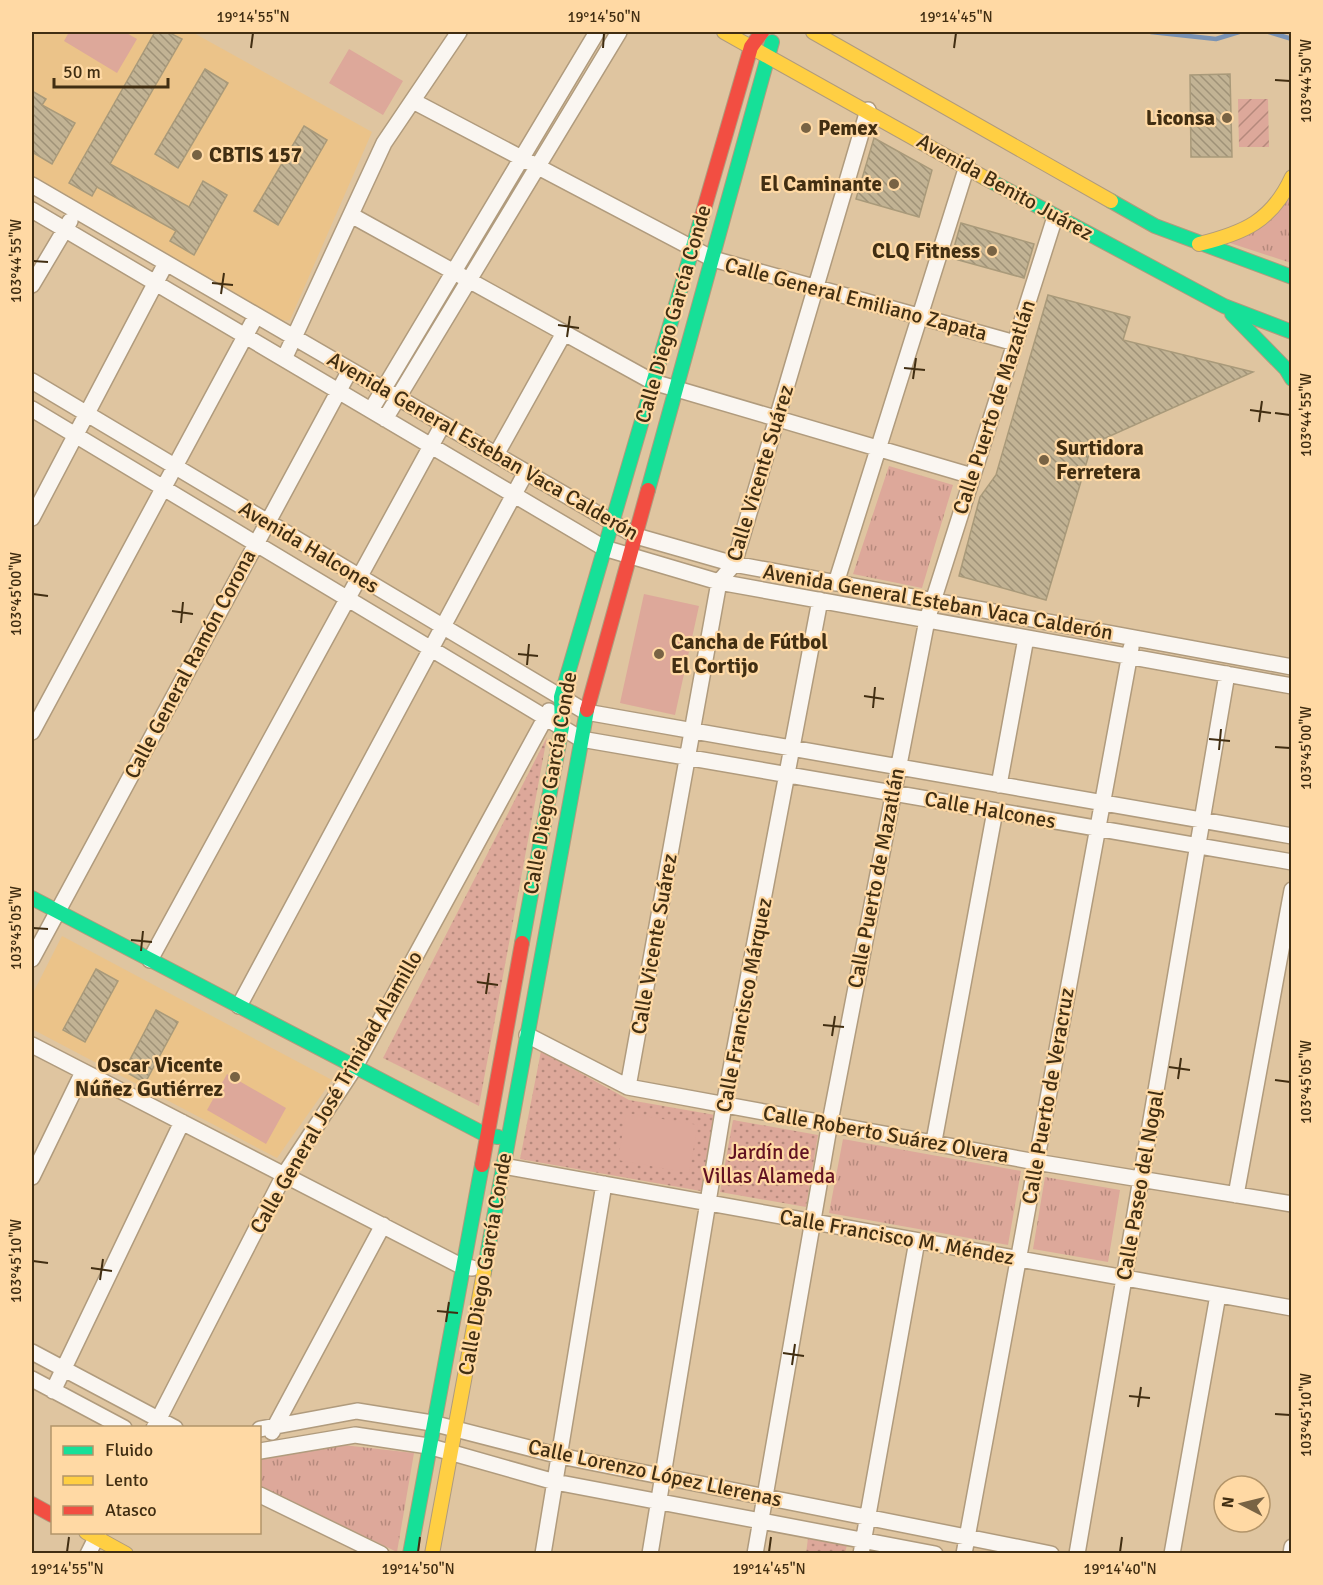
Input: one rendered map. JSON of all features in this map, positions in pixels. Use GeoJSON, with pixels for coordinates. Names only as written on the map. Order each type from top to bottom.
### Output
{"type":"FeatureCollection","features":[{"type":"Feature","properties":{"kind":"street"},"geometry":{"type":"LineString","coordinates":[[284,359],[384,142],[459,32]]}},
{"type":"Feature","properties":{"kind":"street"},"geometry":{"type":"LineString","coordinates":[[371,410],[597,32]]}},
{"type":"Feature","properties":{"kind":"street"},"geometry":{"type":"LineString","coordinates":[[385,419],[619,32]]}},
{"type":"Feature","properties":{"kind":"street","name":"Avenida Benito Juárez"},"geometry":{"type":"LineString","coordinates":[[724,32],[868,110],[1055,217],[1224,306],[1292,332]]}},
{"type":"Feature","properties":{"kind":"street","name":"Calle Diego García Conde"},"geometry":{"type":"LineString","coordinates":[[410,1554],[432,1423],[562,727],[561,697],[751,47],[762,32]]}},
{"type":"Feature","properties":{"kind":"street","name":"Calle Diego García Conde"},"geometry":{"type":"LineString","coordinates":[[432,1554],[586,712],[769,58],[773,32]]}},
{"type":"Feature","properties":{"kind":"street","name":"Avenida Benito Juárez"},"geometry":{"type":"LineString","coordinates":[[813,32],[1155,226],[1292,277]]}},
{"type":"Feature","properties":{"kind":"street","name":"Calle General Emiliano Zapata"},"geometry":{"type":"LineString","coordinates":[[412,101],[713,259],[1015,343]]}},
{"type":"Feature","properties":{"kind":"street","name":"Calle Vicente Suárez"},"geometry":{"type":"LineString","coordinates":[[628,1087],[719,582],[734,564],[868,110]]}},
{"type":"Feature","properties":{"kind":"street"},"geometry":{"type":"LineString","coordinates":[[836,583],[967,166]]}},
{"type":"Feature","properties":{"kind":"street"},"geometry":{"type":"LineString","coordinates":[[1199,244],[1232,237],[1255,227],[1273,211],[1286,193],[1292,177]]}},
{"type":"Feature","properties":{"kind":"street","name":"Avenida General Esteban Vaca Calderón"},"geometry":{"type":"LineString","coordinates":[[32,185],[636,536],[734,564],[1292,667]]}},
{"type":"Feature","properties":{"kind":"street","name":"Avenida General Esteban Vaca Calderón"},"geometry":{"type":"LineString","coordinates":[[32,210],[604,548],[719,582],[1292,686]]}},
{"type":"Feature","properties":{"kind":"street"},"geometry":{"type":"LineString","coordinates":[[32,285],[76,211]]}},
{"type":"Feature","properties":{"kind":"street"},"geometry":{"type":"LineString","coordinates":[[351,215],[653,382],[676,391],[972,477]]}},
{"type":"Feature","properties":{"kind":"street","name":"Calle Puerto de Mazatlán"},"geometry":{"type":"LineString","coordinates":[[755,1554],[830,1122],[927,620],[1055,217]]}},
{"type":"Feature","properties":{"kind":"street"},"geometry":{"type":"LineString","coordinates":[[32,518],[166,263]]}},
{"type":"Feature","properties":{"kind":"street"},"geometry":{"type":"LineString","coordinates":[[1224,306],[1286,369],[1292,379]]}},
{"type":"Feature","properties":{"kind":"street"},"geometry":{"type":"LineString","coordinates":[[32,732],[256,316]]}},
{"type":"Feature","properties":{"kind":"street"},"geometry":{"type":"LineString","coordinates":[[496,455],[564,333]]}},
{"type":"Feature","properties":{"kind":"street","name":"Calle General Ramón Corona"},"geometry":{"type":"LineString","coordinates":[[32,959],[350,370]]}},
{"type":"Feature","properties":{"kind":"street","name":"Avenida Halcones"},"geometry":{"type":"LineString","coordinates":[[32,381],[586,712]]}},
{"type":"Feature","properties":{"kind":"street","name":"Avenida Halcones"},"geometry":{"type":"LineString","coordinates":[[32,409],[581,739]]}},
{"type":"Feature","properties":{"kind":"street"},"geometry":{"type":"LineString","coordinates":[[150,960],[443,424]]}},
{"type":"Feature","properties":{"kind":"street"},"geometry":{"type":"LineString","coordinates":[[239,1006],[526,472]]}},
{"type":"Feature","properties":{"kind":"street","name":"Calle Francisco Márquez"},"geometry":{"type":"LineString","coordinates":[[650,1554],[724,1104],[820,600]]}},
{"type":"Feature","properties":{"kind":"street"},"geometry":{"type":"LineString","coordinates":[[988,631],[991,612]]}},
{"type":"Feature","properties":{"kind":"street"},"geometry":{"type":"LineString","coordinates":[[999,785],[1026,638]]}},
{"type":"Feature","properties":{"kind":"street","name":"Calle Puerto de Veracruz"},"geometry":{"type":"LineString","coordinates":[[964,1554],[1133,638]]}},
{"type":"Feature","properties":{"kind":"street","name":"Calle Paseo del Nogal"},"geometry":{"type":"LineString","coordinates":[[1077,1554],[1227,674]]}},
{"type":"Feature","properties":{"kind":"street","name":"Calle General José Trinidad Alamillo"},"geometry":{"type":"LineString","coordinates":[[156,1423],[284,1175],[355,1067],[544,716],[561,697]]}},
{"type":"Feature","properties":{"kind":"street","name":"Calle Halcones"},"geometry":{"type":"LineString","coordinates":[[586,712],[1292,837]]}},
{"type":"Feature","properties":{"kind":"street","name":"Calle Halcones"},"geometry":{"type":"LineString","coordinates":[[581,739],[1292,862]]}},
{"type":"Feature","properties":{"kind":"street"},"geometry":{"type":"LineString","coordinates":[[934,1142],[995,811]]}},
{"type":"Feature","properties":{"kind":"street"},"geometry":{"type":"LineString","coordinates":[[1236,1195],[1292,890]]}},
{"type":"Feature","properties":{"kind":"street"},"geometry":{"type":"LineString","coordinates":[[32,898],[486,1135],[508,1138]]}},
{"type":"Feature","properties":{"kind":"street","name":"Calle Roberto Suárez Olvera"},"geometry":{"type":"LineString","coordinates":[[527,1035],[628,1087],[830,1122],[1036,1162],[1292,1204]]}},
{"type":"Feature","properties":{"kind":"street"},"geometry":{"type":"LineString","coordinates":[[32,1045],[461,1266],[483,1272]]}},
{"type":"Feature","properties":{"kind":"street"},"geometry":{"type":"LineString","coordinates":[[32,1177],[83,1072]]}},
{"type":"Feature","properties":{"kind":"street"},"geometry":{"type":"LineString","coordinates":[[53,1391],[182,1122]]}},
{"type":"Feature","properties":{"kind":"street","name":"Calle Francisco M. Méndez"},"geometry":{"type":"LineString","coordinates":[[503,1166],[1292,1308]]}},
{"type":"Feature","properties":{"kind":"street"},"geometry":{"type":"LineString","coordinates":[[543,1554],[604,1184]]}},
{"type":"Feature","properties":{"kind":"street"},"geometry":{"type":"LineString","coordinates":[[261,1450],[267,1428],[383,1225]]}},
{"type":"Feature","properties":{"kind":"street"},"geometry":{"type":"LineString","coordinates":[[862,1547],[917,1240]]}},
{"type":"Feature","properties":{"kind":"street"},"geometry":{"type":"LineString","coordinates":[[1173,1554],[1218,1295]]}},
{"type":"Feature","properties":{"kind":"street"},"geometry":{"type":"LineString","coordinates":[[32,1352],[156,1423]]}},
{"type":"Feature","properties":{"kind":"street"},"geometry":{"type":"LineString","coordinates":[[32,1379],[120,1426]]}},
{"type":"Feature","properties":{"kind":"street","name":"Calle Lorenzo López Llerenas"},"geometry":{"type":"LineString","coordinates":[[267,1428],[357,1411],[432,1423],[560,1456],[1051,1554]]}},
{"type":"Feature","properties":{"kind":"street","name":"Calle Lorenzo López Llerenas"},"geometry":{"type":"LineString","coordinates":[[261,1450],[355,1434],[428,1446],[555,1482],[760,1521],[862,1547],[935,1554]]}},
{"type":"Feature","properties":{"kind":"street"},"geometry":{"type":"LineString","coordinates":[[261,1495],[381,1554]]}},
{"type":"Feature","properties":{"kind":"street"},"geometry":{"type":"LineString","coordinates":[[32,1504],[51,1514]]}},
{"type":"Feature","properties":{"kind":"street"},"geometry":{"type":"LineString","coordinates":[[88,1554],[94,1534],[126,1554]]}},
{"type":"Feature","properties":{"kind":"street"},"geometry":{"type":"LineString","coordinates":[[1290,1554],[1292,1547]]}},
{"type":"Feature","properties":{"kind":"shaded area","name":"CBTIS 157"},"geometry":{"type":"Polygon","coordinates":[[[32,32],[192,32],[372,132],[290,320],[281,321],[32,178],[32,32]]]}},
{"type":"Feature","properties":{"kind":"shaded area"},"geometry":{"type":"Polygon","coordinates":[[[62,936],[332,1080],[277,1158],[32,1029],[32,995],[62,936]]]}},
{"type":"Feature","properties":{"kind":"green space"},"geometry":{"type":"Polygon","coordinates":[[[69,32],[125,32],[137,39],[117,73],[64,41],[69,32]]]}},
{"type":"Feature","properties":{"kind":"green space"},"geometry":{"type":"Polygon","coordinates":[[[349,49],[403,81],[383,115],[329,83],[349,49]]]}},
{"type":"Feature","properties":{"kind":"green space"},"geometry":{"type":"Polygon","coordinates":[[[1238,99],[1268,99],[1269,147],[1239,147],[1238,99]]]}},
{"type":"Feature","properties":{"kind":"green space"},"geometry":{"type":"Polygon","coordinates":[[[1291,190],[1291,263],[1230,243],[1291,190]]]}},
{"type":"Feature","properties":{"kind":"green space"},"geometry":{"type":"Polygon","coordinates":[[[889,466],[953,485],[922,588],[853,574],[889,466]]]}},
{"type":"Feature","properties":{"kind":"green space","name":"Cancha de Fútbol El Cortijo"},"geometry":{"type":"Polygon","coordinates":[[[644,594],[699,606],[675,715],[620,703],[644,594]]]}},
{"type":"Feature","properties":{"kind":"green space"},"geometry":{"type":"Polygon","coordinates":[[[547,737],[479,1106],[383,1058],[547,737]]]}},
{"type":"Feature","properties":{"kind":"green space"},"geometry":{"type":"Polygon","coordinates":[[[541,1051],[629,1100],[715,1115],[701,1191],[520,1159],[541,1051]]]}},
{"type":"Feature","properties":{"kind":"green space"},"geometry":{"type":"Polygon","coordinates":[[[227,1074],[286,1108],[266,1144],[207,1110],[227,1074]]]}},
{"type":"Feature","properties":{"kind":"green space"},"geometry":{"type":"Polygon","coordinates":[[[626,1113],[698,1125],[689,1173],[618,1160],[626,1113]]]}},
{"type":"Feature","properties":{"kind":"green space","name":"Jardín de Villas Alameda"},"geometry":{"type":"Polygon","coordinates":[[[733,1120],[818,1135],[806,1207],[720,1192],[733,1120]]]}},
{"type":"Feature","properties":{"kind":"green space"},"geometry":{"type":"Polygon","coordinates":[[[843,1139],[1021,1171],[1008,1245],[829,1213],[843,1139]]]}},
{"type":"Feature","properties":{"kind":"green space"},"geometry":{"type":"Polygon","coordinates":[[[1045,1177],[1120,1190],[1108,1262],[1033,1249],[1045,1177]]]}},
{"type":"Feature","properties":{"kind":"green space"},"geometry":{"type":"Polygon","coordinates":[[[343,1445],[414,1453],[397,1552],[261,1486],[261,1459],[343,1445]]]}},
{"type":"Feature","properties":{"kind":"green space"},"geometry":{"type":"Polygon","coordinates":[[[808,1538],[847,1545],[845,1553],[806,1554],[808,1538]]]}},
{"type":"Feature","properties":{"kind":"building"},"geometry":{"type":"Polygon","coordinates":[[[155,32],[168,32],[182,39],[110,164],[189,207],[203,181],[227,195],[194,255],[170,241],[176,231],[97,187],[92,196],[69,183],[155,32]]]}},
{"type":"Feature","properties":{"kind":"building"},"geometry":{"type":"Polygon","coordinates":[[[205,69],[228,83],[178,168],[155,154],[205,69]]]}},
{"type":"Feature","properties":{"kind":"building"},"geometry":{"type":"Polygon","coordinates":[[[1230,74],[1232,157],[1191,157],[1190,75],[1230,74]]]}},
{"type":"Feature","properties":{"kind":"building"},"geometry":{"type":"Polygon","coordinates":[[[32,91],[46,99],[42,105],[75,123],[52,164],[32,152],[32,91]]]}},
{"type":"Feature","properties":{"kind":"building"},"geometry":{"type":"Polygon","coordinates":[[[304,126],[327,140],[278,225],[254,211],[304,126]]]}},
{"type":"Feature","properties":{"kind":"building","name":"El Caminante"},"geometry":{"type":"Polygon","coordinates":[[[874,138],[932,170],[919,217],[856,199],[874,138]]]}},
{"type":"Feature","properties":{"kind":"building","name":"CLQ Fitness"},"geometry":{"type":"Polygon","coordinates":[[[961,223],[1034,244],[1024,278],[951,258],[961,223]]]}},
{"type":"Feature","properties":{"kind":"building","name":"Surtidora Ferretera"},"geometry":{"type":"Polygon","coordinates":[[[1048,295],[1130,317],[1123,340],[1253,372],[1092,444],[1046,600],[959,576],[980,497],[996,475],[1048,295]]]}},
{"type":"Feature","properties":{"kind":"building"},"geometry":{"type":"Polygon","coordinates":[[[96,969],[118,981],[85,1042],[63,1030],[96,969]]]}},
{"type":"Feature","properties":{"kind":"building"},"geometry":{"type":"Polygon","coordinates":[[[156,1010],[178,1022],[145,1083],[124,1071],[156,1010]]]}},
{"type":"Feature","properties":{"kind":"waterway"},"geometry":{"type":"LineString","coordinates":[[1151,32],[1216,39],[1239,32]]}},
{"type":"Feature","properties":{"kind":"waterway"},"geometry":{"type":"LineString","coordinates":[[1269,32],[1292,39]]}},
{"type":"Feature","properties":{"kind":"traffic: fast"},"geometry":{"type":"LineString","coordinates":[[648,490],[772,42]]}},
{"type":"Feature","properties":{"kind":"traffic: fast"},"geometry":{"type":"LineString","coordinates":[[985,178],[1224,306],[1292,332]]}},
{"type":"Feature","properties":{"kind":"traffic: fast"},"geometry":{"type":"LineString","coordinates":[[1111,201],[1155,226],[1292,277]]}},
{"type":"Feature","properties":{"kind":"traffic: fast"},"geometry":{"type":"LineString","coordinates":[[522,943],[562,727],[561,697],[702,216]]}},
{"type":"Feature","properties":{"kind":"traffic: fast"},"geometry":{"type":"LineString","coordinates":[[1232,314],[1286,369],[1292,379]]}},
{"type":"Feature","properties":{"kind":"traffic: fast"},"geometry":{"type":"LineString","coordinates":[[484,1272],[587,710]]}},
{"type":"Feature","properties":{"kind":"traffic: fast"},"geometry":{"type":"LineString","coordinates":[[32,898],[486,1135],[498,1137]]}},
{"type":"Feature","properties":{"kind":"traffic: fast"},"geometry":{"type":"LineString","coordinates":[[410,1554],[482,1165]]}},
{"type":"Feature","properties":{"kind":"traffic: slow"},"geometry":{"type":"LineString","coordinates":[[724,32],[985,178]]}},
{"type":"Feature","properties":{"kind":"traffic: slow"},"geometry":{"type":"LineString","coordinates":[[813,32],[1111,201]]}},
{"type":"Feature","properties":{"kind":"traffic: slow"},"geometry":{"type":"LineString","coordinates":[[1199,244],[1230,235],[1255,223],[1275,204],[1292,177]]}},
{"type":"Feature","properties":{"kind":"traffic: slow"},"geometry":{"type":"LineString","coordinates":[[432,1554],[484,1272]]}},
{"type":"Feature","properties":{"kind":"traffic: slow"},"geometry":{"type":"LineString","coordinates":[[90,1534],[126,1554]]}},
{"type":"Feature","properties":{"kind":"traffic: jam"},"geometry":{"type":"LineString","coordinates":[[702,216],[751,47],[762,32]]}},
{"type":"Feature","properties":{"kind":"traffic: jam"},"geometry":{"type":"LineString","coordinates":[[587,710],[648,490]]}},
{"type":"Feature","properties":{"kind":"traffic: jam"},"geometry":{"type":"LineString","coordinates":[[482,1165],[522,943]]}},
{"type":"Feature","properties":{"kind":"traffic: jam"},"geometry":{"type":"LineString","coordinates":[[32,1504],[51,1514]]}},
{"type":"Feature","properties":{"kind":"place","name":"Liconsa"},"geometry":{"type":"Point","coordinates":[1227,118]}},
{"type":"Feature","properties":{"kind":"place","name":"Pemex"},"geometry":{"type":"Point","coordinates":[806,128]}},
{"type":"Feature","properties":{"kind":"place","name":"CBTIS 157"},"geometry":{"type":"Point","coordinates":[197,155]}},
{"type":"Feature","properties":{"kind":"place","name":"El Caminante"},"geometry":{"type":"Point","coordinates":[894,184]}},
{"type":"Feature","properties":{"kind":"place","name":"CLQ Fitness"},"geometry":{"type":"Point","coordinates":[992,251]}},
{"type":"Feature","properties":{"kind":"place","name":"Surtidora Ferretera"},"geometry":{"type":"Point","coordinates":[1044,460]}},
{"type":"Feature","properties":{"kind":"place","name":"Cancha de Fútbol El Cortijo"},"geometry":{"type":"Point","coordinates":[659,654]}},
{"type":"Feature","properties":{"kind":"place","name":"Oscar Vicente Núñez Gutiérrez"},"geometry":{"type":"Point","coordinates":[235,1077]}}]}
